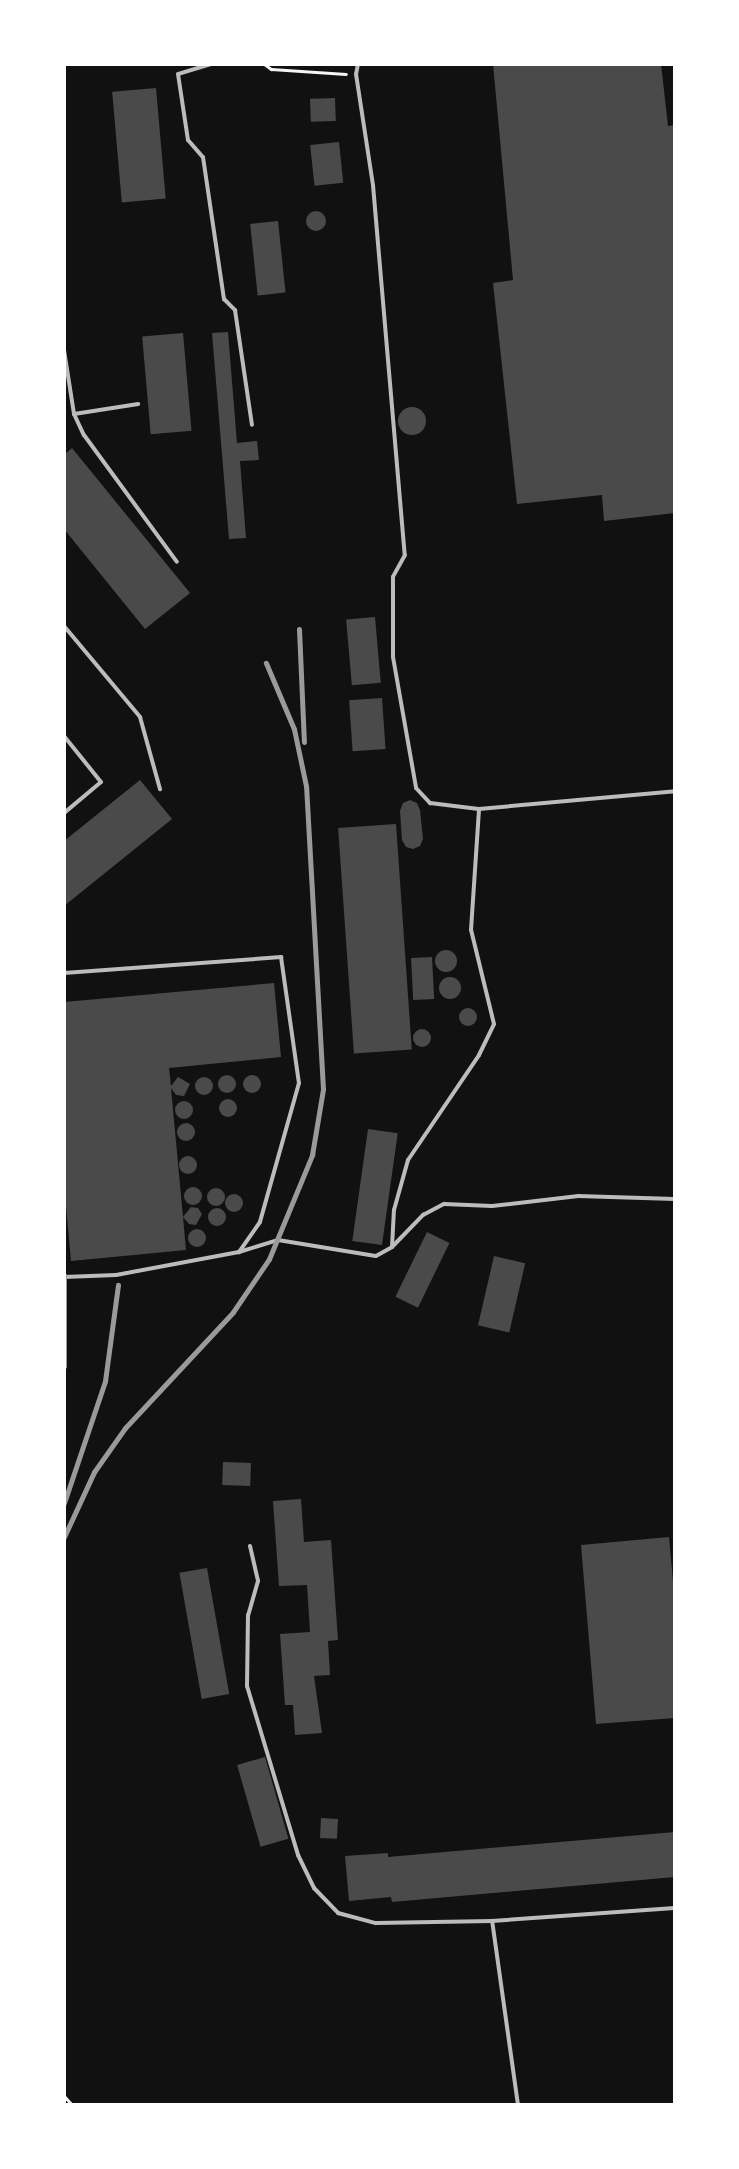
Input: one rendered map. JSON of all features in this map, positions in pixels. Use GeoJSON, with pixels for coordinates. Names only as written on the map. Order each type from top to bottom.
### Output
{"type":"FeatureCollection","features":[{"type":"Feature","properties":{"kind":"lane"},"geometry":{"type":"LineString","coordinates":[[211,64],[178,74],[188,140],[203,157],[224,299],[235,310],[252,425]]}},
{"type":"Feature","properties":{"kind":"lane"},"geometry":{"type":"LineString","coordinates":[[358,64],[356,74],[373,185],[405,555],[393,577],[393,657],[416,788],[430,803],[479,809],[675,791]]}},
{"type":"Feature","properties":{"kind":"lane"},"geometry":{"type":"LineString","coordinates":[[64,350],[74,414],[84,435],[177,562]]}},
{"type":"Feature","properties":{"kind":"lane"},"geometry":{"type":"LineString","coordinates":[[74,414],[138,404]]}},
{"type":"Feature","properties":{"kind":"lane"},"geometry":{"type":"LineString","coordinates":[[64,626],[140,717],[160,789]]}},
{"type":"Feature","properties":{"kind":"lane"},"geometry":{"type":"LineString","coordinates":[[64,736],[101,782],[64,813]]}},
{"type":"Feature","properties":{"kind":"lane"},"geometry":{"type":"LineString","coordinates":[[392,1247],[394,1210],[408,1160],[479,1055],[494,1024],[471,930],[479,809]]}},
{"type":"Feature","properties":{"kind":"lane"},"geometry":{"type":"LineString","coordinates":[[64,973],[281,957],[299,1083],[260,1222],[239,1252]]}},
{"type":"Feature","properties":{"kind":"lane"},"geometry":{"type":"LineString","coordinates":[[64,1277],[116,1275],[239,1252],[278,1240],[376,1256],[392,1247],[423,1215],[444,1204],[492,1206],[578,1196],[675,1199]]}},
{"type":"Feature","properties":{"kind":"lane"},"geometry":{"type":"LineString","coordinates":[[250,1546],[258,1581],[248,1615],[247,1686],[298,1855],[314,1888],[338,1913],[376,1923],[492,1921],[675,1908]]}},
{"type":"Feature","properties":{"kind":"lane"},"geometry":{"type":"LineString","coordinates":[[492,1921],[518,2105]]}},
{"type":"Feature","properties":{"kind":"path"},"geometry":{"type":"LineString","coordinates":[[264,64],[271,69],[356,74]]}},
{"type":"Feature","properties":{"kind":"path"},"geometry":{"type":"LineString","coordinates":[[64,2096],[72,2105]]}},
{"type":"Feature","properties":{"kind":"building"},"geometry":{"type":"Polygon","coordinates":[[[493,64],[661,64],[668,126],[675,125],[675,513],[604,521],[602,495],[517,504],[493,283],[513,280],[493,64]]]}},
{"type":"Feature","properties":{"kind":"building"},"geometry":{"type":"Polygon","coordinates":[[[156,88],[166,199],[122,202],[112,92],[156,88]]]}},
{"type":"Feature","properties":{"kind":"building"},"geometry":{"type":"Polygon","coordinates":[[[335,98],[336,121],[311,122],[310,99],[335,98]]]}},
{"type":"Feature","properties":{"kind":"building"},"geometry":{"type":"Polygon","coordinates":[[[339,142],[343,183],[314,186],[310,145],[339,142]]]}},
{"type":"Feature","properties":{"kind":"building"},"geometry":{"type":"Polygon","coordinates":[[[316,211],[323,214],[326,221],[323,228],[316,231],[309,228],[306,221],[309,214],[316,211]]]}},
{"type":"Feature","properties":{"kind":"building"},"geometry":{"type":"Polygon","coordinates":[[[278,221],[286,293],[258,296],[250,224],[278,221]]]}},
{"type":"Feature","properties":{"kind":"building"},"geometry":{"type":"Polygon","coordinates":[[[228,332],[237,443],[257,441],[259,460],[240,461],[246,538],[229,539],[212,333],[228,332]]]}},
{"type":"Feature","properties":{"kind":"building"},"geometry":{"type":"Polygon","coordinates":[[[183,333],[192,431],[151,434],[142,337],[183,333]]]}},
{"type":"Feature","properties":{"kind":"building"},"geometry":{"type":"Polygon","coordinates":[[[412,407],[422,411],[426,421],[422,431],[412,435],[402,431],[398,421],[402,411],[412,407]]]}},
{"type":"Feature","properties":{"kind":"building"},"geometry":{"type":"Polygon","coordinates":[[[72,448],[190,593],[145,629],[64,529],[64,455],[72,448]]]}},
{"type":"Feature","properties":{"kind":"building"},"geometry":{"type":"Polygon","coordinates":[[[375,617],[381,683],[352,685],[346,620],[375,617]]]}},
{"type":"Feature","properties":{"kind":"building"},"geometry":{"type":"Polygon","coordinates":[[[382,698],[386,749],[353,751],[349,700],[382,698]]]}},
{"type":"Feature","properties":{"kind":"building"},"geometry":{"type":"Polygon","coordinates":[[[140,780],[172,819],[64,906],[64,841],[140,780]]]}},
{"type":"Feature","properties":{"kind":"building"},"geometry":{"type":"Polygon","coordinates":[[[410,800],[417,803],[420,810],[423,839],[420,846],[413,849],[406,847],[402,840],[400,811],[403,803],[410,800]]]}},
{"type":"Feature","properties":{"kind":"building"},"geometry":{"type":"Polygon","coordinates":[[[396,824],[412,1049],[354,1053],[338,828],[396,824]]]}},
{"type":"Feature","properties":{"kind":"building"},"geometry":{"type":"Polygon","coordinates":[[[446,950],[454,953],[457,961],[454,969],[446,972],[438,969],[435,961],[438,953],[446,950]]]}},
{"type":"Feature","properties":{"kind":"building"},"geometry":{"type":"Polygon","coordinates":[[[432,957],[434,999],[413,1000],[411,958],[432,957]]]}},
{"type":"Feature","properties":{"kind":"building"},"geometry":{"type":"Polygon","coordinates":[[[450,977],[458,980],[461,988],[458,996],[450,999],[442,996],[439,988],[442,980],[450,977]]]}},
{"type":"Feature","properties":{"kind":"building"},"geometry":{"type":"Polygon","coordinates":[[[274,983],[281,1057],[169,1068],[171,1086],[178,1077],[190,1084],[184,1096],[176,1095],[171,1088],[186,1250],[71,1261],[64,1184],[64,1002],[274,983]]]}},
{"type":"Feature","properties":{"kind":"building"},"geometry":{"type":"Polygon","coordinates":[[[464,1008],[472,1008],[477,1017],[475,1024],[464,1026],[459,1021],[459,1013],[464,1008]]]}},
{"type":"Feature","properties":{"kind":"building"},"geometry":{"type":"Polygon","coordinates":[[[418,1029],[426,1029],[431,1038],[429,1045],[418,1047],[413,1042],[413,1034],[418,1029]]]}},
{"type":"Feature","properties":{"kind":"building"},"geometry":{"type":"Polygon","coordinates":[[[223,1075],[231,1075],[236,1084],[234,1091],[223,1093],[218,1088],[218,1080],[223,1075]]]}},
{"type":"Feature","properties":{"kind":"building"},"geometry":{"type":"Polygon","coordinates":[[[248,1075],[256,1075],[261,1084],[259,1091],[248,1093],[243,1088],[243,1080],[248,1075]]]}},
{"type":"Feature","properties":{"kind":"building"},"geometry":{"type":"Polygon","coordinates":[[[200,1077],[208,1077],[213,1086],[211,1093],[200,1095],[195,1090],[195,1082],[200,1077]]]}},
{"type":"Feature","properties":{"kind":"building"},"geometry":{"type":"Polygon","coordinates":[[[224,1099],[232,1099],[237,1108],[235,1115],[224,1117],[219,1112],[219,1104],[224,1099]]]}},
{"type":"Feature","properties":{"kind":"building"},"geometry":{"type":"Polygon","coordinates":[[[180,1101],[188,1101],[193,1110],[191,1117],[180,1119],[175,1114],[175,1106],[180,1101]]]}},
{"type":"Feature","properties":{"kind":"building"},"geometry":{"type":"Polygon","coordinates":[[[182,1123],[190,1123],[195,1132],[193,1139],[182,1141],[177,1136],[177,1128],[182,1123]]]}},
{"type":"Feature","properties":{"kind":"building"},"geometry":{"type":"Polygon","coordinates":[[[368,1129],[398,1133],[382,1245],[352,1241],[368,1129]]]}},
{"type":"Feature","properties":{"kind":"building"},"geometry":{"type":"Polygon","coordinates":[[[184,1156],[192,1156],[197,1165],[195,1172],[184,1174],[179,1169],[179,1161],[184,1156]]]}},
{"type":"Feature","properties":{"kind":"building"},"geometry":{"type":"Polygon","coordinates":[[[189,1187],[197,1187],[202,1196],[200,1203],[189,1205],[184,1200],[184,1192],[189,1187]]]}},
{"type":"Feature","properties":{"kind":"building"},"geometry":{"type":"Polygon","coordinates":[[[212,1188],[220,1188],[225,1197],[223,1204],[212,1206],[207,1201],[207,1193],[212,1188]]]}},
{"type":"Feature","properties":{"kind":"building"},"geometry":{"type":"Polygon","coordinates":[[[230,1194],[238,1194],[243,1203],[241,1210],[230,1212],[225,1207],[225,1199],[230,1194]]]}},
{"type":"Feature","properties":{"kind":"building"},"geometry":{"type":"Polygon","coordinates":[[[191,1207],[198,1208],[202,1214],[196,1225],[189,1224],[183,1217],[191,1207]]]}},
{"type":"Feature","properties":{"kind":"building"},"geometry":{"type":"Polygon","coordinates":[[[213,1208],[221,1208],[226,1217],[224,1224],[213,1226],[208,1221],[208,1213],[213,1208]]]}},
{"type":"Feature","properties":{"kind":"building"},"geometry":{"type":"Polygon","coordinates":[[[193,1229],[201,1229],[206,1238],[204,1245],[193,1247],[188,1242],[188,1234],[193,1229]]]}},
{"type":"Feature","properties":{"kind":"building"},"geometry":{"type":"Polygon","coordinates":[[[427,1232],[449,1243],[418,1308],[395,1297],[427,1232]]]}},
{"type":"Feature","properties":{"kind":"building"},"geometry":{"type":"Polygon","coordinates":[[[494,1256],[525,1263],[509,1332],[478,1325],[494,1256]]]}},
{"type":"Feature","properties":{"kind":"building"},"geometry":{"type":"Polygon","coordinates":[[[223,1462],[251,1463],[250,1486],[222,1485],[223,1462]]]}},
{"type":"Feature","properties":{"kind":"building"},"geometry":{"type":"Polygon","coordinates":[[[301,1499],[304,1542],[331,1540],[338,1640],[328,1641],[330,1675],[314,1676],[322,1733],[295,1735],[293,1705],[285,1705],[280,1634],[310,1632],[307,1585],[279,1586],[273,1501],[301,1499]]]}},
{"type":"Feature","properties":{"kind":"building"},"geometry":{"type":"Polygon","coordinates":[[[669,1537],[675,1604],[675,1718],[596,1724],[581,1545],[669,1537]]]}},
{"type":"Feature","properties":{"kind":"building"},"geometry":{"type":"Polygon","coordinates":[[[207,1568],[229,1694],[202,1699],[179,1573],[207,1568]]]}},
{"type":"Feature","properties":{"kind":"building"},"geometry":{"type":"Polygon","coordinates":[[[265,1757],[288,1839],[261,1847],[237,1765],[265,1757]]]}},
{"type":"Feature","properties":{"kind":"building"},"geometry":{"type":"Polygon","coordinates":[[[321,1818],[338,1819],[337,1839],[320,1838],[321,1818]]]}},
{"type":"Feature","properties":{"kind":"building"},"geometry":{"type":"Polygon","coordinates":[[[675,1832],[675,1877],[392,1902],[391,1897],[349,1901],[345,1856],[388,1853],[388,1857],[675,1832]]]}},
{"type":"Feature","properties":{"kind":"railway"},"geometry":{"type":"LineString","coordinates":[[299,629],[304,742]]}},
{"type":"Feature","properties":{"kind":"railway"},"geometry":{"type":"LineString","coordinates":[[64,1537],[94,1472],[125,1428],[233,1312],[269,1259],[312,1155],[323,1089],[306,786],[294,729],[266,663]]}},
{"type":"Feature","properties":{"kind":"railway"},"geometry":{"type":"LineString","coordinates":[[64,1275],[64,1366]]}},
{"type":"Feature","properties":{"kind":"railway"},"geometry":{"type":"LineString","coordinates":[[64,1503],[105,1381],[118,1285]]}}]}
